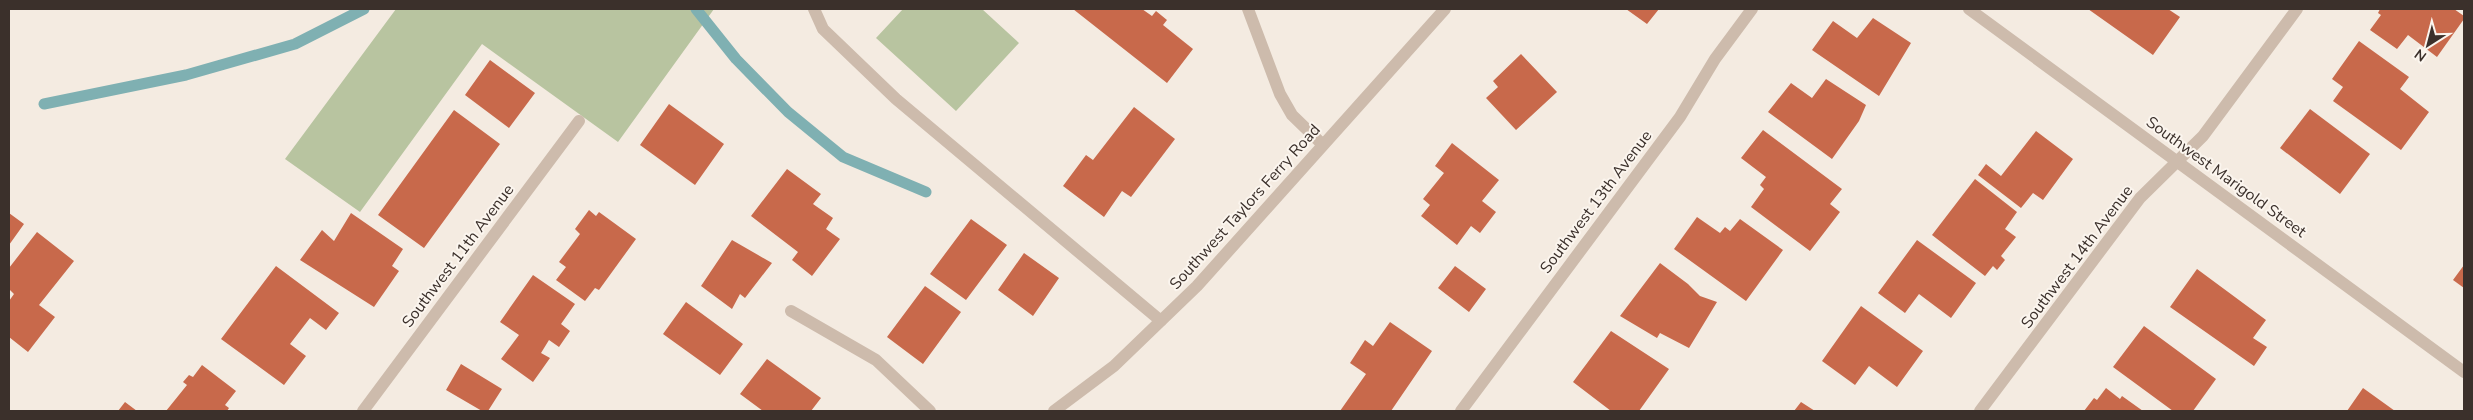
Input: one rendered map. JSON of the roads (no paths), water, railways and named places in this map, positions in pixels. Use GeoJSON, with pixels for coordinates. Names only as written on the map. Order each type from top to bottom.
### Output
{"type":"FeatureCollection","features":[{"type":"Feature","properties":{"kind":"street"},"geometry":{"type":"LineString","coordinates":[[814,9],[823,29],[896,98],[1161,321]]}},
{"type":"Feature","properties":{"kind":"street"},"geometry":{"type":"LineString","coordinates":[[1248,9],[1280,94],[1292,115],[1323,145]]}},
{"type":"Feature","properties":{"kind":"street","name":"Southwest Taylors Ferry Road"},"geometry":{"type":"LineString","coordinates":[[1054,411],[1114,366],[1247,233],[1445,9]]}},
{"type":"Feature","properties":{"kind":"street","name":"Southwest 13th Avenue"},"geometry":{"type":"LineString","coordinates":[[1461,411],[1680,117],[1715,59],[1752,9]]}},
{"type":"Feature","properties":{"kind":"street","name":"Southwest Marigold Street"},"geometry":{"type":"LineString","coordinates":[[1969,9],[2464,372]]}},
{"type":"Feature","properties":{"kind":"street","name":"Southwest 14th Avenue"},"geometry":{"type":"LineString","coordinates":[[1980,411],[2140,198],[2203,136],[2297,9]]}},
{"type":"Feature","properties":{"kind":"street","name":"Southwest 11th Avenue"},"geometry":{"type":"LineString","coordinates":[[363,411],[579,121]]}},
{"type":"Feature","properties":{"kind":"street"},"geometry":{"type":"LineString","coordinates":[[791,311],[876,360],[930,411]]}},
{"type":"Feature","properties":{"kind":"waterway"},"geometry":{"type":"LineString","coordinates":[[44,104],[186,75],[295,44],[364,9]]}},
{"type":"Feature","properties":{"kind":"waterway"},"geometry":{"type":"LineString","coordinates":[[696,9],[736,59],[788,112],[843,157],[926,192]]}}]}
